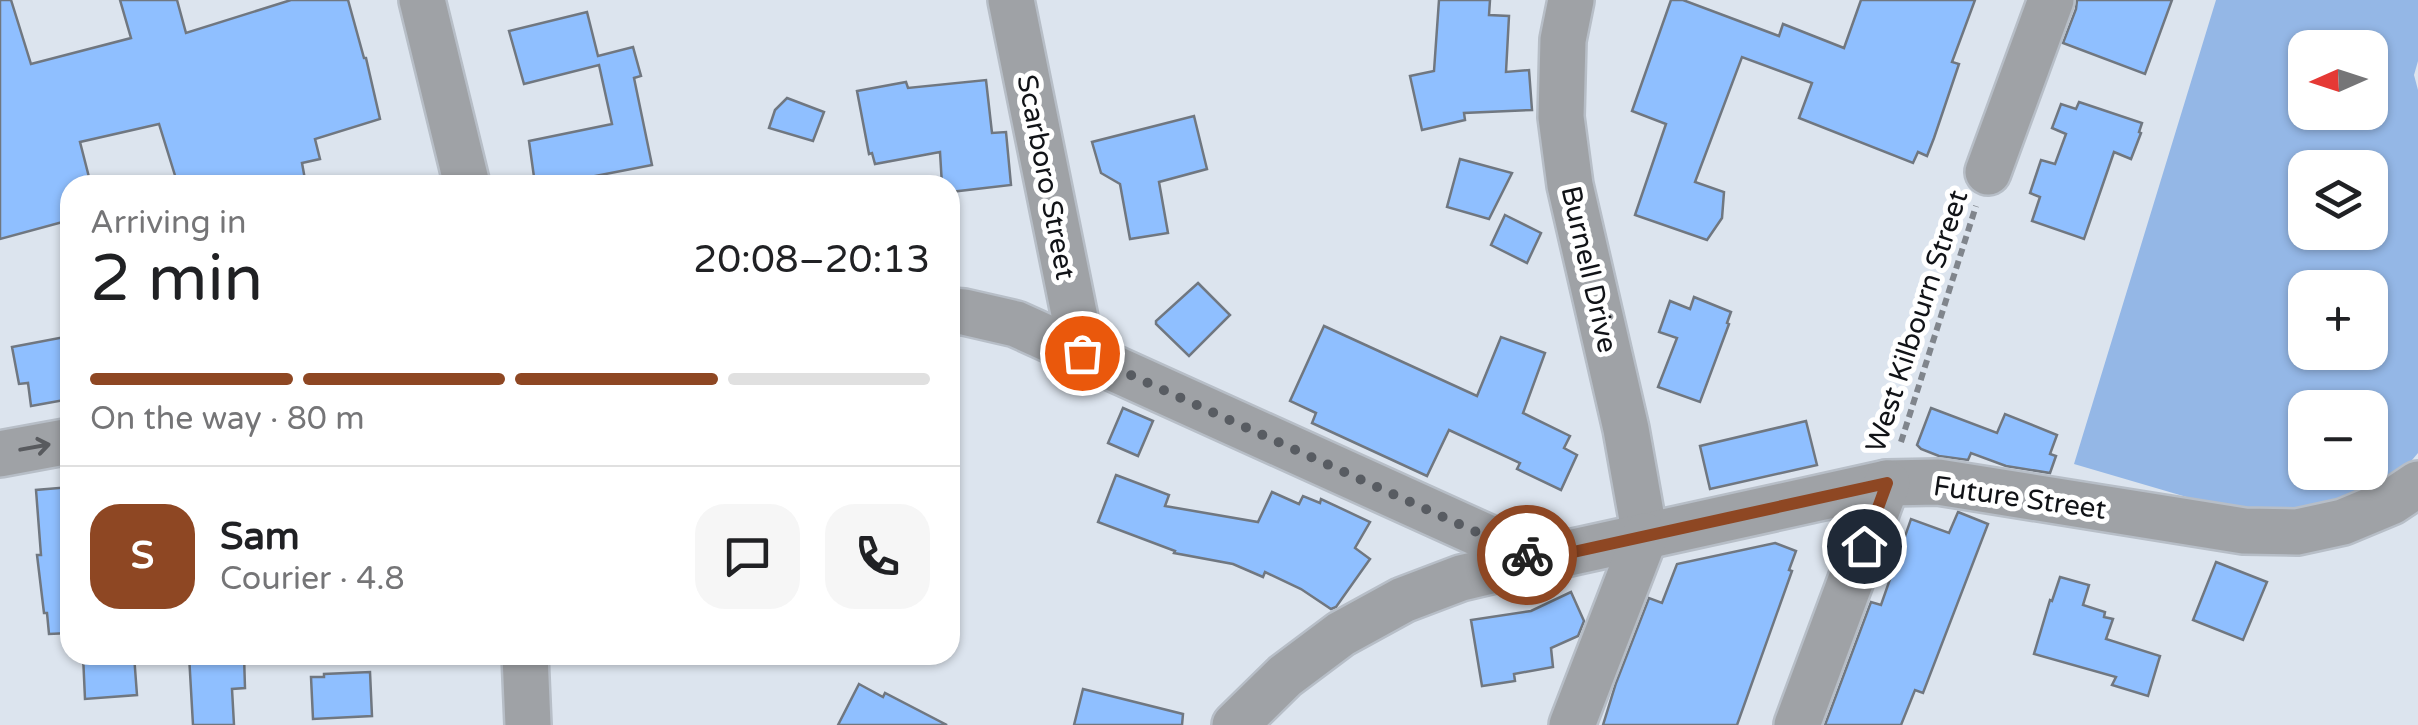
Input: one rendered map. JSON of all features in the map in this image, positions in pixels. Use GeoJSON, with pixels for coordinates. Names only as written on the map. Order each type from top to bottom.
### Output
{"type":"FeatureCollection","features":[{"type":"Feature","properties":{"kind":"street"},"geometry":{"type":"LineString","coordinates":[[422,0],[465,175]]}},
{"type":"Feature","properties":{"kind":"street","name":"Scarboro Street"},"geometry":{"type":"LineString","coordinates":[[1012,0],[1082,353]]}},
{"type":"Feature","properties":{"kind":"street","name":"Burnell Drive"},"geometry":{"type":"LineString","coordinates":[[1570,0],[1563,40],[1561,117],[1570,184],[1626,429],[1645,536]]}},
{"type":"Feature","properties":{"kind":"street"},"geometry":{"type":"LineString","coordinates":[[1988,172],[2051,0]]}},
{"type":"Feature","properties":{"kind":"street"},"geometry":{"type":"LineString","coordinates":[[960,312],[1016,324],[1537,560]]}},
{"type":"Feature","properties":{"kind":"street"},"geometry":{"type":"LineString","coordinates":[[0,454],[60,443]]}},
{"type":"Feature","properties":{"kind":"street","name":"Future Street"},"geometry":{"type":"LineString","coordinates":[[1537,560],[1887,483],[1938,482],[2244,532],[2296,532],[2343,522],[2391,502],[2418,484]]}},
{"type":"Feature","properties":{"kind":"street"},"geometry":{"type":"LineString","coordinates":[[1797,725],[1887,483]]}},
{"type":"Feature","properties":{"kind":"street"},"geometry":{"type":"LineString","coordinates":[[1572,725],[1645,536]]}},
{"type":"Feature","properties":{"kind":"street"},"geometry":{"type":"LineString","coordinates":[[1234,725],[1284,676],[1341,634],[1403,600],[1461,578],[1537,560]]}},
{"type":"Feature","properties":{"kind":"street"},"geometry":{"type":"LineString","coordinates":[[525,665],[528,725]]}},
{"type":"Feature","properties":{"kind":"path","name":"West Kilbourn Street"},"geometry":{"type":"LineString","coordinates":[[1887,483],[1988,172]]}},
{"type":"Feature","properties":{"kind":"shaded area"},"geometry":{"type":"Polygon","coordinates":[[[2216,0],[2418,0],[2418,61],[2414,75],[2418,90],[2418,453],[2401,473],[2388,480],[2388,390],[2288,390],[2288,490],[2368,490],[2334,507],[2248,515],[2074,464],[2216,0]]]}},
{"type":"Feature","properties":{"kind":"building"},"geometry":{"type":"Polygon","coordinates":[[[0,0],[11,0],[31,64],[131,38],[120,0],[177,0],[186,33],[291,0],[348,0],[380,119],[315,139],[320,159],[302,163],[304,175],[175,175],[159,124],[80,142],[88,175],[60,175],[60,223],[0,239],[0,0]]]}},
{"type":"Feature","properties":{"kind":"building"},"geometry":{"type":"Polygon","coordinates":[[[1439,0],[1490,0],[1489,15],[1509,16],[1506,72],[1529,70],[1532,110],[1464,113],[1465,120],[1422,130],[1410,76],[1434,71],[1439,0]]]}},
{"type":"Feature","properties":{"kind":"building"},"geometry":{"type":"Polygon","coordinates":[[[1671,0],[1683,0],[1779,36],[1783,24],[1844,48],[1861,0],[1975,0],[1952,62],[1959,64],[1934,138],[1927,156],[1918,152],[1913,163],[1799,118],[1812,83],[1742,57],[1695,182],[1724,192],[1722,218],[1707,240],[1635,215],[1666,124],[1632,111],[1671,0]]]}},
{"type":"Feature","properties":{"kind":"building"},"geometry":{"type":"Polygon","coordinates":[[[2077,0],[2172,0],[2145,74],[2063,43],[2077,0]]]}},
{"type":"Feature","properties":{"kind":"building"},"geometry":{"type":"Polygon","coordinates":[[[587,12],[598,56],[633,47],[641,76],[634,78],[652,165],[600,175],[534,175],[529,141],[612,124],[599,65],[524,84],[509,31],[587,12]]]}},
{"type":"Feature","properties":{"kind":"building"},"geometry":{"type":"Polygon","coordinates":[[[986,80],[992,133],[1006,132],[1011,185],[960,191],[960,175],[941,175],[940,152],[875,164],[872,153],[869,154],[857,91],[906,82],[908,88],[986,80]]]}},
{"type":"Feature","properties":{"kind":"building"},"geometry":{"type":"Polygon","coordinates":[[[787,98],[824,112],[813,141],[769,128],[775,110],[787,98]]]}},
{"type":"Feature","properties":{"kind":"building"},"geometry":{"type":"Polygon","coordinates":[[[2079,102],[2142,123],[2131,159],[2114,152],[2084,239],[2032,221],[2040,197],[2030,193],[2041,160],[2055,164],[2066,134],[2052,128],[2061,104],[2076,109],[2079,102]]]}},
{"type":"Feature","properties":{"kind":"building"},"geometry":{"type":"Polygon","coordinates":[[[1194,116],[1207,169],[1159,182],[1168,233],[1130,239],[1120,184],[1101,173],[1092,142],[1194,116]]]}},
{"type":"Feature","properties":{"kind":"building"},"geometry":{"type":"Polygon","coordinates":[[[1460,159],[1512,173],[1489,219],[1447,207],[1460,159]]]}},
{"type":"Feature","properties":{"kind":"building"},"geometry":{"type":"Polygon","coordinates":[[[1505,215],[1541,233],[1527,263],[1491,245],[1505,215]]]}},
{"type":"Feature","properties":{"kind":"building"},"geometry":{"type":"Polygon","coordinates":[[[1198,283],[1230,315],[1189,356],[1156,321],[1198,283]]]}},
{"type":"Feature","properties":{"kind":"building"},"geometry":{"type":"Polygon","coordinates":[[[1694,297],[1731,312],[1700,402],[1658,387],[1677,338],[1659,332],[1670,301],[1690,309],[1694,297]]]}},
{"type":"Feature","properties":{"kind":"building"},"geometry":{"type":"Polygon","coordinates":[[[1324,326],[1477,396],[1501,337],[1545,353],[1523,413],[1570,436],[1564,448],[1577,455],[1561,490],[1517,469],[1520,463],[1449,430],[1427,476],[1312,423],[1316,413],[1290,401],[1324,326]]]}},
{"type":"Feature","properties":{"kind":"building"},"geometry":{"type":"Polygon","coordinates":[[[60,338],[60,401],[31,406],[28,383],[19,384],[12,347],[60,338]]]}},
{"type":"Feature","properties":{"kind":"building"},"geometry":{"type":"Polygon","coordinates":[[[1123,408],[1153,421],[1138,456],[1108,443],[1123,408]]]}},
{"type":"Feature","properties":{"kind":"building"},"geometry":{"type":"Polygon","coordinates":[[[1931,408],[1997,433],[2005,414],[2057,435],[2050,454],[2056,456],[2050,473],[2006,466],[1971,453],[1968,460],[1921,449],[1917,445],[1931,408]]]}},
{"type":"Feature","properties":{"kind":"building"},"geometry":{"type":"Polygon","coordinates":[[[1806,421],[1817,465],[1710,489],[1700,446],[1806,421]]]}},
{"type":"Feature","properties":{"kind":"building"},"geometry":{"type":"Polygon","coordinates":[[[1116,475],[1169,495],[1165,506],[1258,522],[1272,492],[1299,504],[1303,496],[1320,503],[1321,499],[1370,522],[1355,548],[1370,559],[1331,609],[1265,572],[1263,577],[1233,564],[1174,553],[1098,522],[1116,475]]]}},
{"type":"Feature","properties":{"kind":"building"},"geometry":{"type":"Polygon","coordinates":[[[60,488],[60,633],[49,634],[44,613],[37,555],[41,555],[36,490],[60,488]]]}},
{"type":"Feature","properties":{"kind":"building"},"geometry":{"type":"Polygon","coordinates":[[[1958,512],[1988,524],[1923,693],[1915,690],[1901,725],[1825,725],[1871,602],[1881,605],[1911,519],[1949,533],[1958,512]]]}},
{"type":"Feature","properties":{"kind":"building"},"geometry":{"type":"Polygon","coordinates":[[[1775,543],[1796,551],[1789,570],[1792,571],[1737,725],[1603,725],[1649,598],[1662,603],[1677,564],[1775,543]]]}},
{"type":"Feature","properties":{"kind":"building"},"geometry":{"type":"Polygon","coordinates":[[[2216,562],[2267,582],[2243,640],[2193,620],[2216,562]]]}},
{"type":"Feature","properties":{"kind":"building"},"geometry":{"type":"Polygon","coordinates":[[[2060,577],[2089,585],[2083,605],[2113,619],[2106,639],[2160,656],[2148,696],[2112,685],[2116,677],[2034,654],[2060,577]]]}},
{"type":"Feature","properties":{"kind":"building"},"geometry":{"type":"Polygon","coordinates":[[[1571,592],[1584,621],[1578,636],[1551,648],[1553,667],[1514,674],[1515,681],[1482,686],[1471,620],[1531,611],[1571,592]]]}},
{"type":"Feature","properties":{"kind":"building"},"geometry":{"type":"Polygon","coordinates":[[[83,665],[135,665],[137,695],[85,699],[83,665]]]}},
{"type":"Feature","properties":{"kind":"building"},"geometry":{"type":"Polygon","coordinates":[[[190,665],[244,665],[245,688],[232,689],[234,725],[193,725],[190,665]]]}},
{"type":"Feature","properties":{"kind":"building"},"geometry":{"type":"Polygon","coordinates":[[[370,672],[372,716],[313,719],[311,677],[370,672]]]}},
{"type":"Feature","properties":{"kind":"building"},"geometry":{"type":"Polygon","coordinates":[[[859,684],[883,697],[885,693],[947,725],[838,725],[859,684]]]}},
{"type":"Feature","properties":{"kind":"building"},"geometry":{"type":"Polygon","coordinates":[[[1083,689],[1183,714],[1182,725],[1074,725],[1083,689]]]}},
{"type":"Feature","properties":{"kind":"way so far"},"geometry":{"type":"LineString","coordinates":[[1082,353],[1527,555]]}},
{"type":"Feature","properties":{"kind":"route"},"geometry":{"type":"LineString","coordinates":[[1527,555],[1537,560],[1887,483],[1864,546]]}}]}
